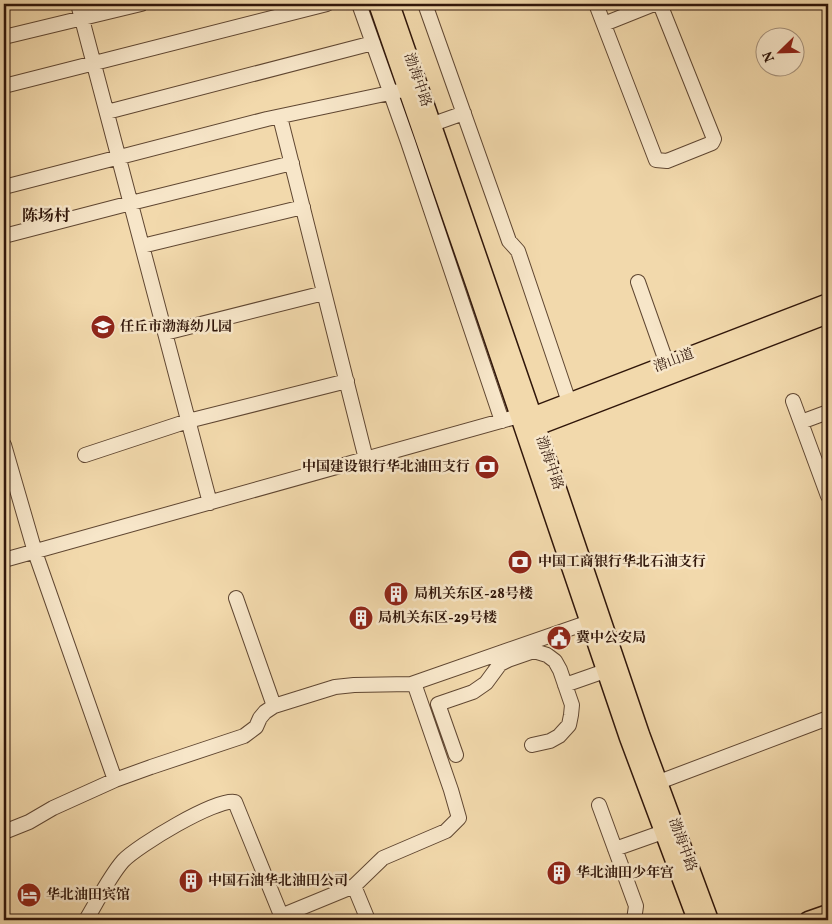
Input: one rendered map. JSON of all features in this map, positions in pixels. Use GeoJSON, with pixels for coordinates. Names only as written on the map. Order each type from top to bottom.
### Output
{"type":"FeatureCollection","features":[{"type":"Feature","properties":{"kind":"main road","name":"渤海中路"},"geometry":{"type":"LineString","coordinates":[[377,4],[398,91],[527,422],[710,920]]}},
{"type":"Feature","properties":{"kind":"main road","name":"渤海中路"},"geometry":{"type":"LineString","coordinates":[[391,4],[433,124],[605,671],[696,920]]}},
{"type":"Feature","properties":{"kind":"main road","name":"潜山道"},"geometry":{"type":"LineString","coordinates":[[527,422],[569,402],[828,302]]}},
{"type":"Feature","properties":{"kind":"main road","name":"潜山道"},"geometry":{"type":"LineString","coordinates":[[527,422],[828,315]]}},
{"type":"Feature","properties":{"kind":"main road"},"geometry":{"type":"LineString","coordinates":[[808,920],[828,913]]}},
{"type":"Feature","properties":{"kind":"street"},"geometry":{"type":"LineString","coordinates":[[78,4],[210,503]]}},
{"type":"Feature","properties":{"kind":"street"},"geometry":{"type":"LineString","coordinates":[[4,37],[141,4]]}},
{"type":"Feature","properties":{"kind":"street"},"geometry":{"type":"LineString","coordinates":[[4,86],[327,4]]}},
{"type":"Feature","properties":{"kind":"street"},"geometry":{"type":"LineString","coordinates":[[360,4],[373,43],[398,91],[502,421]]}},
{"type":"Feature","properties":{"kind":"street"},"geometry":{"type":"LineString","coordinates":[[425,4],[510,241],[518,251],[569,402]]}},
{"type":"Feature","properties":{"kind":"street"},"geometry":{"type":"LineString","coordinates":[[596,4],[656,160],[667,161],[712,143],[714,139],[660,4]]}},
{"type":"Feature","properties":{"kind":"street"},"geometry":{"type":"LineString","coordinates":[[604,24],[654,4]]}},
{"type":"Feature","properties":{"kind":"street"},"geometry":{"type":"LineString","coordinates":[[107,112],[373,43]]}},
{"type":"Feature","properties":{"kind":"street"},"geometry":{"type":"LineString","coordinates":[[4,187],[280,116],[398,91]]}},
{"type":"Feature","properties":{"kind":"street"},"geometry":{"type":"LineString","coordinates":[[433,124],[464,113]]}},
{"type":"Feature","properties":{"kind":"street"},"geometry":{"type":"LineString","coordinates":[[280,116],[366,459]]}},
{"type":"Feature","properties":{"kind":"street"},"geometry":{"type":"LineString","coordinates":[[4,236],[292,163]]}},
{"type":"Feature","properties":{"kind":"street"},"geometry":{"type":"LineString","coordinates":[[142,246],[303,206]]}},
{"type":"Feature","properties":{"kind":"street"},"geometry":{"type":"LineString","coordinates":[[638,282],[667,364]]}},
{"type":"Feature","properties":{"kind":"street"},"geometry":{"type":"LineString","coordinates":[[165,333],[324,293]]}},
{"type":"Feature","properties":{"kind":"street"},"geometry":{"type":"LineString","coordinates":[[85,456],[188,420],[347,381]]}},
{"type":"Feature","properties":{"kind":"street"},"geometry":{"type":"LineString","coordinates":[[793,401],[828,496]]}},
{"type":"Feature","properties":{"kind":"street"},"geometry":{"type":"LineString","coordinates":[[801,422],[828,412]]}},
{"type":"Feature","properties":{"kind":"street"},"geometry":{"type":"LineString","coordinates":[[4,560],[502,421],[527,422]]}},
{"type":"Feature","properties":{"kind":"street"},"geometry":{"type":"LineString","coordinates":[[4,445],[35,552],[115,780]]}},
{"type":"Feature","properties":{"kind":"street"},"geometry":{"type":"LineString","coordinates":[[236,598],[274,706]]}},
{"type":"Feature","properties":{"kind":"street"},"geometry":{"type":"LineString","coordinates":[[4,832],[29,822],[53,808],[115,780],[244,736],[256,727],[265,712],[274,706],[335,687],[411,684],[589,622]]}},
{"type":"Feature","properties":{"kind":"street"},"geometry":{"type":"LineString","coordinates":[[456,754],[438,704],[473,692],[486,683],[500,664],[515,657],[534,652],[547,655],[555,661],[572,705],[569,725],[559,736],[550,741],[532,745]]}},
{"type":"Feature","properties":{"kind":"street"},"geometry":{"type":"LineString","coordinates":[[565,685],[605,671]]}},
{"type":"Feature","properties":{"kind":"street"},"geometry":{"type":"LineString","coordinates":[[86,920],[117,869],[125,860],[178,824],[230,801],[234,802],[282,918],[353,887],[383,858],[446,831],[458,818],[451,790],[414,683]]}},
{"type":"Feature","properties":{"kind":"street"},"geometry":{"type":"LineString","coordinates":[[659,782],[828,718]]}},
{"type":"Feature","properties":{"kind":"street"},"geometry":{"type":"LineString","coordinates":[[599,805],[636,906],[634,920],[632,920]]}},
{"type":"Feature","properties":{"kind":"street"},"geometry":{"type":"LineString","coordinates":[[615,849],[663,832]]}},
{"type":"Feature","properties":{"kind":"street"},"geometry":{"type":"LineString","coordinates":[[353,887],[368,920]]}},
{"type":"Feature","properties":{"kind":"place","name":"任丘市渤海幼儿园"},"geometry":{"type":"Point","coordinates":[103,327]}},
{"type":"Feature","properties":{"kind":"place","name":"中国建设银行华北油田支行"},"geometry":{"type":"Point","coordinates":[487,467]}},
{"type":"Feature","properties":{"kind":"place","name":"中国工商银行华北石油支行"},"geometry":{"type":"Point","coordinates":[520,562]}},
{"type":"Feature","properties":{"kind":"place","name":"局机关东区-28号楼"},"geometry":{"type":"Point","coordinates":[396,594]}},
{"type":"Feature","properties":{"kind":"place","name":"局机关东区-29号楼"},"geometry":{"type":"Point","coordinates":[361,618]}},
{"type":"Feature","properties":{"kind":"place","name":"冀中公安局"},"geometry":{"type":"Point","coordinates":[559,638]}},
{"type":"Feature","properties":{"kind":"place","name":"华北油田少年宫"},"geometry":{"type":"Point","coordinates":[559,873]}},
{"type":"Feature","properties":{"kind":"place","name":"中国石油华北油田公司"},"geometry":{"type":"Point","coordinates":[191,881]}},
{"type":"Feature","properties":{"kind":"place","name":"华北油田宾馆"},"geometry":{"type":"Point","coordinates":[29,895]}},
{"type":"Feature","properties":{"kind":"district","name":"陈场村"},"geometry":{"type":"Point","coordinates":[46,217]}}]}
